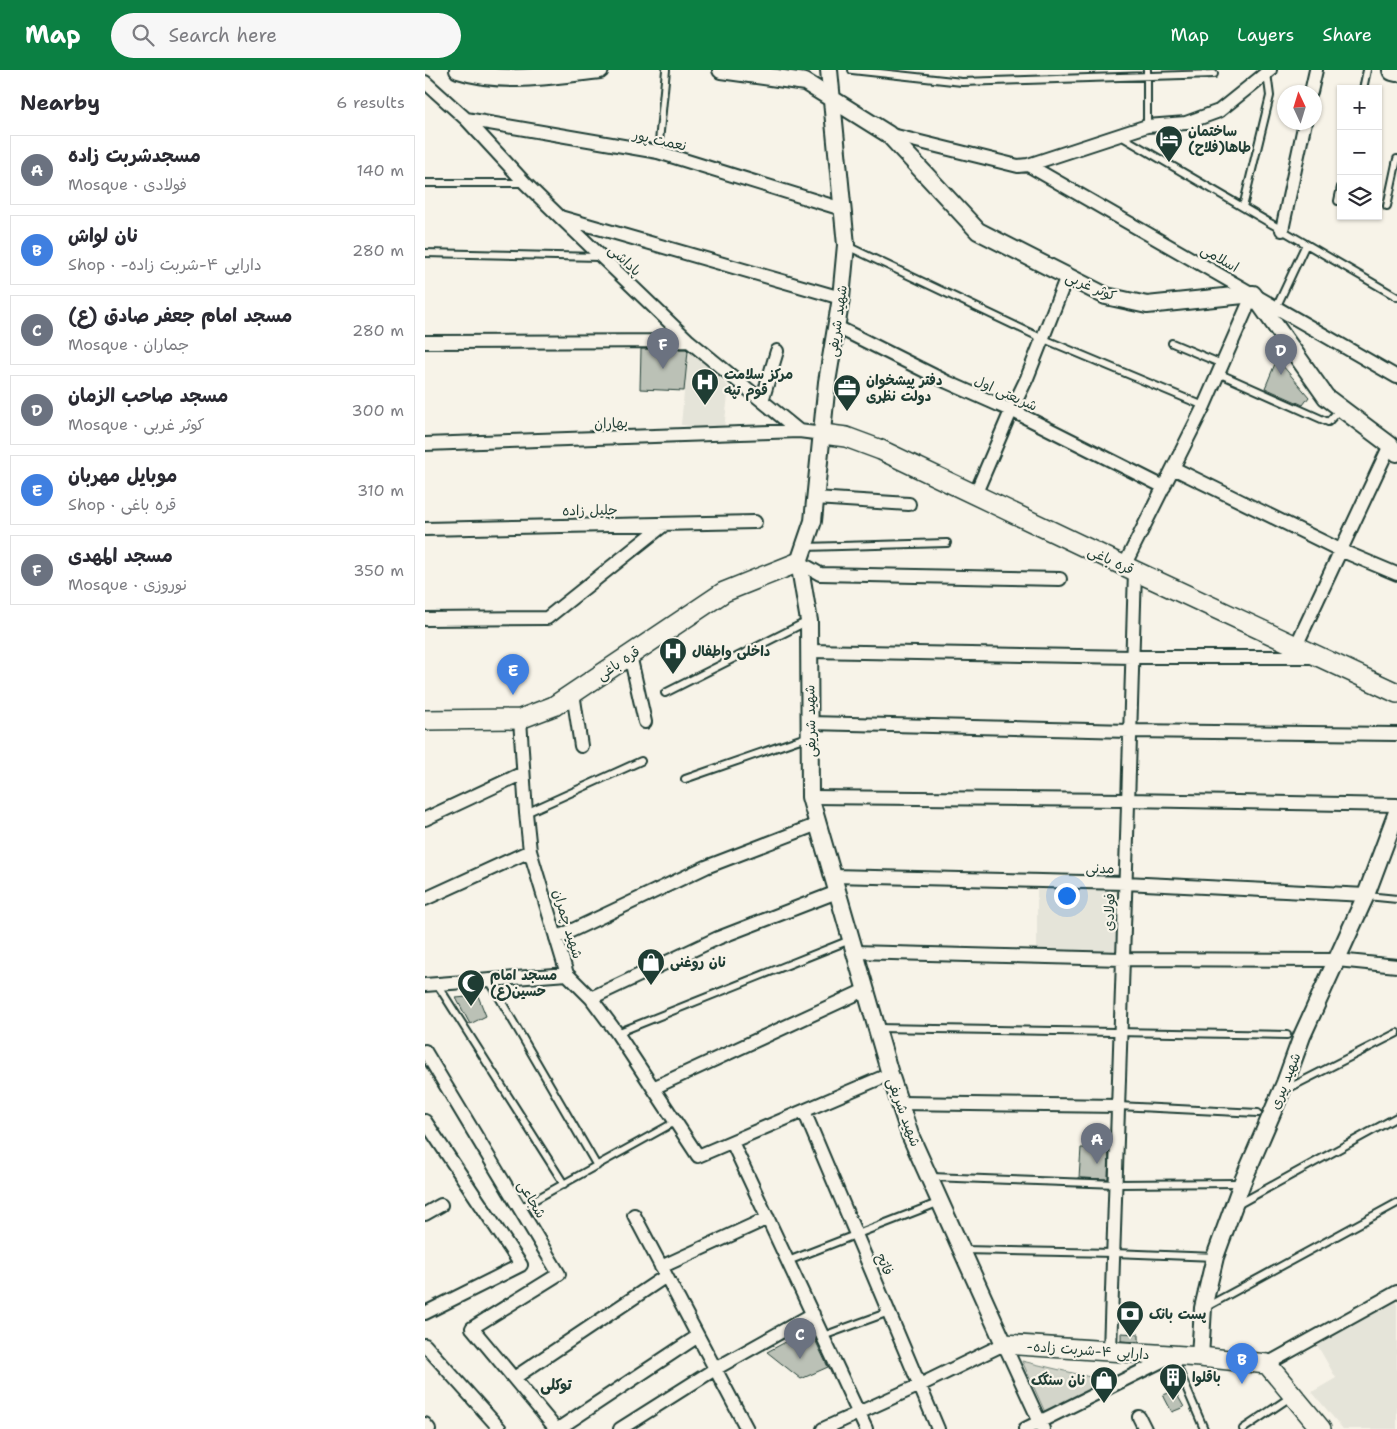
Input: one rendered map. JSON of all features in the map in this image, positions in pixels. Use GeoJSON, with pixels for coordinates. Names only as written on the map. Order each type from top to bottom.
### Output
{"type":"FeatureCollection","features":[{"type":"Feature","properties":{"kind":"main road"},"geometry":{"type":"LineString","coordinates":[[1393,70],[1397,71]]}},
{"type":"Feature","properties":{"kind":"main road","name":"قره باغی"},"geometry":{"type":"LineString","coordinates":[[823,434],[846,437],[881,450],[1130,569],[1397,693]]}},
{"type":"Feature","properties":{"kind":"main road","name":"قره باغی"},"geometry":{"type":"LineString","coordinates":[[425,720],[519,719],[554,706],[724,592],[801,554]]}},
{"type":"Feature","properties":{"kind":"main road","name":"-دارایی ۴-شربت زاده"},"geometry":{"type":"LineString","coordinates":[[1004,1344],[1200,1357],[1267,1364]]}},
{"type":"Feature","properties":{"kind":"main road"},"geometry":{"type":"LineString","coordinates":[[1267,1364],[1321,1429]]}},
{"type":"Feature","properties":{"kind":"street"},"geometry":{"type":"LineString","coordinates":[[458,70],[471,74],[524,78],[597,70]]}},
{"type":"Feature","properties":{"kind":"street","name":"کوثر غربی"},"geometry":{"type":"LineString","coordinates":[[721,70],[805,82],[888,134],[978,231],[1106,296],[1147,305],[1253,294]]}},
{"type":"Feature","properties":{"kind":"street","name":"شهید شریفى"},"geometry":{"type":"LineString","coordinates":[[829,70],[845,245],[841,298],[827,382],[813,521],[801,554],[809,621],[810,798],[876,1028],[910,1135],[1004,1344]]}},
{"type":"Feature","properties":{"kind":"street"},"geometry":{"type":"LineString","coordinates":[[1313,85],[1316,70]]}},
{"type":"Feature","properties":{"kind":"street","name":"اسلامی"},"geometry":{"type":"LineString","coordinates":[[888,134],[1018,166],[1028,165],[1147,126],[1186,122],[1219,111],[1268,71]]}},
{"type":"Feature","properties":{"kind":"street","name":"پاداشی"},"geometry":{"type":"LineString","coordinates":[[425,82],[466,119],[525,183],[600,257],[689,341],[799,432]]}},
{"type":"Feature","properties":{"kind":"street","name":"نعمت پور"},"geometry":{"type":"LineString","coordinates":[[466,119],[658,152],[843,209]]}},
{"type":"Feature","properties":{"kind":"street"},"geometry":{"type":"LineString","coordinates":[[1282,230],[1303,130]]}},
{"type":"Feature","properties":{"kind":"street","name":"اسلامی"},"geometry":{"type":"LineString","coordinates":[[1028,165],[1397,377]]}},
{"type":"Feature","properties":{"kind":"street"},"geometry":{"type":"LineString","coordinates":[[559,216],[841,298]]}},
{"type":"Feature","properties":{"kind":"street"},"geometry":{"type":"LineString","coordinates":[[975,495],[1011,410],[1027,378],[1067,276]]}},
{"type":"Feature","properties":{"kind":"street"},"geometry":{"type":"LineString","coordinates":[[1130,569],[1163,487],[1204,406],[1253,294]]}},
{"type":"Feature","properties":{"kind":"street"},"geometry":{"type":"LineString","coordinates":[[1253,294],[1325,397],[1393,449],[1340,550],[1296,646]]}},
{"type":"Feature","properties":{"kind":"street","name":"شریعتی اول"},"geometry":{"type":"LineString","coordinates":[[837,327],[947,382],[1011,410],[1163,487]]}},
{"type":"Feature","properties":{"kind":"street"},"geometry":{"type":"LineString","coordinates":[[425,342],[689,341]]}},
{"type":"Feature","properties":{"kind":"street"},"geometry":{"type":"LineString","coordinates":[[762,401],[777,351]]}},
{"type":"Feature","properties":{"kind":"street"},"geometry":{"type":"LineString","coordinates":[[799,432],[823,434]]}},
{"type":"Feature","properties":{"kind":"street","name":"بهاران"},"geometry":{"type":"LineString","coordinates":[[425,444],[799,432]]}},
{"type":"Feature","properties":{"kind":"street"},"geometry":{"type":"LineString","coordinates":[[1173,468],[1340,550],[1397,574]]}},
{"type":"Feature","properties":{"kind":"street"},"geometry":{"type":"LineString","coordinates":[[815,498],[909,504]]}},
{"type":"Feature","properties":{"kind":"street","name":"جلیل زاده"},"geometry":{"type":"LineString","coordinates":[[425,529],[755,522]]}},
{"type":"Feature","properties":{"kind":"street"},"geometry":{"type":"LineString","coordinates":[[425,620],[547,618],[665,524]]}},
{"type":"Feature","properties":{"kind":"street"},"geometry":{"type":"LineString","coordinates":[[801,554],[820,574],[1060,579]]}},
{"type":"Feature","properties":{"kind":"street","name":"فولادی"},"geometry":{"type":"LineString","coordinates":[[1110,1352],[1117,1184],[1132,657],[1130,569]]}},
{"type":"Feature","properties":{"kind":"street"},"geometry":{"type":"LineString","coordinates":[[809,651],[1132,657],[1320,657]]}},
{"type":"Feature","properties":{"kind":"street"},"geometry":{"type":"LineString","coordinates":[[630,655],[645,722]]}},
{"type":"Feature","properties":{"kind":"street"},"geometry":{"type":"LineString","coordinates":[[573,693],[581,746]]}},
{"type":"Feature","properties":{"kind":"street","name":"شهید چمران"},"geometry":{"type":"LineString","coordinates":[[519,719],[530,851],[567,974],[591,998],[617,1033],[698,1156],[732,1142]]}},
{"type":"Feature","properties":{"kind":"street"},"geometry":{"type":"LineString","coordinates":[[810,729],[1397,734]]}},
{"type":"Feature","properties":{"kind":"street"},"geometry":{"type":"LineString","coordinates":[[425,819],[523,773]]}},
{"type":"Feature","properties":{"kind":"street"},"geometry":{"type":"LineString","coordinates":[[810,798],[1128,800],[1397,805]]}},
{"type":"Feature","properties":{"kind":"street","name":"شهید پیری"},"geometry":{"type":"LineString","coordinates":[[1200,1357],[1203,1308],[1215,1257],[1242,1183],[1281,1092],[1302,1036],[1394,831],[1397,812]]}},
{"type":"Feature","properties":{"kind":"street"},"geometry":{"type":"LineString","coordinates":[[556,938],[706,867],[818,824]]}},
{"type":"Feature","properties":{"kind":"street"},"geometry":{"type":"LineString","coordinates":[[425,899],[530,851]]}},
{"type":"Feature","properties":{"kind":"street","name":"مدنی"},"geometry":{"type":"LineString","coordinates":[[835,884],[1125,883],[1366,896]]}},
{"type":"Feature","properties":{"kind":"street"},"geometry":{"type":"LineString","coordinates":[[591,998],[835,884]]}},
{"type":"Feature","properties":{"kind":"street"},"geometry":{"type":"LineString","coordinates":[[852,946],[1123,959],[1337,960],[1397,966]]}},
{"type":"Feature","properties":{"kind":"street"},"geometry":{"type":"LineString","coordinates":[[431,985],[567,974]]}},
{"type":"Feature","properties":{"kind":"street"},"geometry":{"type":"LineString","coordinates":[[653,1088],[865,990]]}},
{"type":"Feature","properties":{"kind":"street","name":"شجاعی"},"geometry":{"type":"LineString","coordinates":[[425,1051],[559,1274],[472,1328],[514,1378]]}},
{"type":"Feature","properties":{"kind":"street"},"geometry":{"type":"LineString","coordinates":[[866,1429],[732,1142],[890,1074]]}},
{"type":"Feature","properties":{"kind":"street"},"geometry":{"type":"LineString","coordinates":[[899,1103],[1118,1106]]}},
{"type":"Feature","properties":{"kind":"street","name":"فاتح"},"geometry":{"type":"LineString","coordinates":[[804,1111],[938,1429]]}},
{"type":"Feature","properties":{"kind":"street"},"geometry":{"type":"LineString","coordinates":[[425,1122],[521,1265],[425,1313]]}},
{"type":"Feature","properties":{"kind":"street"},"geometry":{"type":"LineString","coordinates":[[425,1214],[441,1205]]}},
{"type":"Feature","properties":{"kind":"street"},"geometry":{"type":"LineString","coordinates":[[634,1215],[747,1429]]}},
{"type":"Feature","properties":{"kind":"street"},"geometry":{"type":"LineString","coordinates":[[698,1336],[557,1429],[514,1378],[664,1272],[768,1218]]}},
{"type":"Feature","properties":{"kind":"street"},"geometry":{"type":"LineString","coordinates":[[1267,1364],[1397,1292]]}},
{"type":"Feature","properties":{"kind":"street"},"geometry":{"type":"LineString","coordinates":[[620,1429],[715,1369],[813,1314]]}},
{"type":"Feature","properties":{"kind":"street"},"geometry":{"type":"LineString","coordinates":[[823,1429],[1004,1344],[1042,1426]]}},
{"type":"Feature","properties":{"kind":"street"},"geometry":{"type":"LineString","coordinates":[[425,1345],[500,1429]]}},
{"type":"Feature","properties":{"kind":"street"},"geometry":{"type":"LineString","coordinates":[[1025,1429],[1042,1426],[1173,1356]]}},
{"type":"Feature","properties":{"kind":"street"},"geometry":{"type":"LineString","coordinates":[[1139,1417],[1145,1429]]}},
{"type":"Feature","properties":{"kind":"street"},"geometry":{"type":"LineString","coordinates":[[425,1424],[429,1429]]}},
{"type":"Feature","properties":{"kind":"lane"},"geometry":{"type":"LineString","coordinates":[[658,152],[666,70]]}},
{"type":"Feature","properties":{"kind":"lane"},"geometry":{"type":"LineString","coordinates":[[853,70],[962,82],[1147,73],[1214,74]]}},
{"type":"Feature","properties":{"kind":"lane"},"geometry":{"type":"LineString","coordinates":[[1364,85],[1367,70]]}},
{"type":"Feature","properties":{"kind":"lane"},"geometry":{"type":"LineString","coordinates":[[1243,207],[1270,96],[1268,71]]}},
{"type":"Feature","properties":{"kind":"lane"},"geometry":{"type":"LineString","coordinates":[[1147,73],[1147,126]]}},
{"type":"Feature","properties":{"kind":"lane"},"geometry":{"type":"LineString","coordinates":[[1119,135],[1397,297]]}},
{"type":"Feature","properties":{"kind":"lane"},"geometry":{"type":"LineString","coordinates":[[1387,206],[1397,159]]}},
{"type":"Feature","properties":{"kind":"lane"},"geometry":{"type":"LineString","coordinates":[[425,183],[525,183]]}},
{"type":"Feature","properties":{"kind":"lane"},"geometry":{"type":"LineString","coordinates":[[1277,308],[1306,244]]}},
{"type":"Feature","properties":{"kind":"lane"},"geometry":{"type":"LineString","coordinates":[[845,245],[1043,339],[1204,406]]}},
{"type":"Feature","properties":{"kind":"lane"},"geometry":{"type":"LineString","coordinates":[[425,254],[600,257]]}},
{"type":"Feature","properties":{"kind":"lane"},"geometry":{"type":"LineString","coordinates":[[1173,343],[1220,369],[1328,422],[1341,408]]}},
{"type":"Feature","properties":{"kind":"lane"},"geometry":{"type":"LineString","coordinates":[[801,554],[947,543]]}},
{"type":"Feature","properties":{"kind":"lane"},"geometry":{"type":"LineString","coordinates":[[665,693],[809,621]]}},
{"type":"Feature","properties":{"kind":"lane"},"geometry":{"type":"LineString","coordinates":[[685,779],[810,729]]}},
{"type":"Feature","properties":{"kind":"lane"},"geometry":{"type":"LineString","coordinates":[[526,813],[641,761]]}},
{"type":"Feature","properties":{"kind":"lane"},"geometry":{"type":"LineString","coordinates":[[1366,896],[1397,899]]}},
{"type":"Feature","properties":{"kind":"lane"},"geometry":{"type":"LineString","coordinates":[[617,1033],[852,946]]}},
{"type":"Feature","properties":{"kind":"lane"},"geometry":{"type":"LineString","coordinates":[[489,980],[597,1166]]}},
{"type":"Feature","properties":{"kind":"lane"},"geometry":{"type":"LineString","coordinates":[[431,985],[564,1184]]}},
{"type":"Feature","properties":{"kind":"lane"},"geometry":{"type":"LineString","coordinates":[[876,1028],[1287,1035]]}},
{"type":"Feature","properties":{"kind":"lane"},"geometry":{"type":"LineString","coordinates":[[1281,1092],[1397,1032]]}},
{"type":"Feature","properties":{"kind":"lane"},"geometry":{"type":"LineString","coordinates":[[1118,1106],[1258,1113]]}},
{"type":"Feature","properties":{"kind":"lane"},"geometry":{"type":"LineString","coordinates":[[1234,1207],[1397,1117]]}},
{"type":"Feature","properties":{"kind":"lane"},"geometry":{"type":"LineString","coordinates":[[520,1208],[675,1122]]}},
{"type":"Feature","properties":{"kind":"lane"},"geometry":{"type":"LineString","coordinates":[[929,1177],[1117,1184],[1242,1183]]}},
{"type":"Feature","properties":{"kind":"lane"},"geometry":{"type":"LineString","coordinates":[[788,1261],[940,1202]]}},
{"type":"Feature","properties":{"kind":"lane"},"geometry":{"type":"LineString","coordinates":[[1203,1308],[1397,1203]]}},
{"type":"Feature","properties":{"kind":"lane"},"geometry":{"type":"LineString","coordinates":[[962,1250],[1215,1257]]}},
{"type":"Feature","properties":{"kind":"lane"},"geometry":{"type":"LineString","coordinates":[[823,1336],[889,1312]]}},
{"type":"Feature","properties":{"kind":"lane"},"geometry":{"type":"LineString","coordinates":[[1173,1356],[1204,1429]]}},
{"type":"Feature","properties":{"kind":"lane"},"geometry":{"type":"LineString","coordinates":[[1243,1429],[1293,1395]]}},
{"type":"Feature","properties":{"kind":"shaded area","name":"مرکز سلامت قوم تپه"},"geometry":{"type":"Polygon","coordinates":[[[688,349],[729,387],[724,429],[681,425],[688,349]]]}},
{"type":"Feature","properties":{"kind":"shaded area"},"geometry":{"type":"Polygon","coordinates":[[[1037,883],[1122,885],[1120,951],[1037,949],[1037,883]]]}},
{"type":"Feature","properties":{"kind":"shaded area"},"geometry":{"type":"Polygon","coordinates":[[[1397,1301],[1397,1429],[1343,1429],[1312,1392],[1336,1378],[1316,1343],[1397,1301]]]}},
{"type":"Feature","properties":{"kind":"shaded area"},"geometry":{"type":"Polygon","coordinates":[[[1022,1361],[1107,1381],[1045,1412],[1022,1361]]]}},
{"type":"Feature","properties":{"kind":"building"},"geometry":{"type":"Polygon","coordinates":[[[641,349],[686,349],[688,351],[684,391],[640,389],[641,349]]]}},
{"type":"Feature","properties":{"kind":"building"},"geometry":{"type":"Polygon","coordinates":[[[1277,359],[1309,397],[1303,405],[1265,388],[1277,359]]]}},
{"type":"Feature","properties":{"kind":"building","name":"مسجد امام حسین(ع)"},"geometry":{"type":"Polygon","coordinates":[[[478,996],[486,1016],[470,1024],[456,998],[478,996]]]}},
{"type":"Feature","properties":{"kind":"building"},"geometry":{"type":"Polygon","coordinates":[[[1081,1148],[1109,1148],[1108,1179],[1079,1178],[1081,1148]]]}},
{"type":"Feature","properties":{"kind":"building"},"geometry":{"type":"Polygon","coordinates":[[[810,1329],[828,1367],[801,1379],[767,1352],[810,1329]]]}},
{"type":"Feature","properties":{"kind":"building"},"geometry":{"type":"Polygon","coordinates":[[[1121,1333],[1139,1334],[1139,1342],[1121,1341],[1121,1333]]]}},
{"type":"Feature","properties":{"kind":"building","name":"باقلوا"},"geometry":{"type":"Polygon","coordinates":[[[1172,1392],[1176,1393],[1184,1407],[1172,1412],[1163,1395],[1172,1392]]]}},
{"type":"Feature","properties":{"kind":"place","name":"ساختمان طاها(فلاح)"},"geometry":{"type":"Point","coordinates":[1169,163]}},
{"type":"Feature","properties":{"kind":"place","name":"مسجد المهدی"},"geometry":{"type":"Point","coordinates":[663,369]}},
{"type":"Feature","properties":{"kind":"place","name":"مسجد صاحب الزمان"},"geometry":{"type":"Point","coordinates":[1281,375]}},
{"type":"Feature","properties":{"kind":"place","name":"مرکز سلامت قوم تپه"},"geometry":{"type":"Point","coordinates":[705,406]}},
{"type":"Feature","properties":{"kind":"place","name":"دفتر پیشخوان دولت نظری"},"geometry":{"type":"Point","coordinates":[847,412]}},
{"type":"Feature","properties":{"kind":"place","name":"داخلی واطفال"},"geometry":{"type":"Point","coordinates":[673,675]}},
{"type":"Feature","properties":{"kind":"place","name":"موبایل مهربان"},"geometry":{"type":"Point","coordinates":[513,695]}},
{"type":"Feature","properties":{"kind":"place","name":"نان روغنی"},"geometry":{"type":"Point","coordinates":[651,986]}},
{"type":"Feature","properties":{"kind":"place","name":"مسجد امام حسین(ع)"},"geometry":{"type":"Point","coordinates":[471,1007]}},
{"type":"Feature","properties":{"kind":"place","name":"مسجدشربت زاده"},"geometry":{"type":"Point","coordinates":[1097,1164]}},
{"type":"Feature","properties":{"kind":"place","name":"پست بانک"},"geometry":{"type":"Point","coordinates":[1130,1338]}},
{"type":"Feature","properties":{"kind":"place","name":"مسجد امام جعفر صادق (ع)"},"geometry":{"type":"Point","coordinates":[800,1359]}},
{"type":"Feature","properties":{"kind":"place","name":"نان لواش"},"geometry":{"type":"Point","coordinates":[1242,1384]}},
{"type":"Feature","properties":{"kind":"place","name":"باقلوا"},"geometry":{"type":"Point","coordinates":[1173,1401]}},
{"type":"Feature","properties":{"kind":"place","name":"نان سنگک"},"geometry":{"type":"Point","coordinates":[1104,1404]}},
{"type":"Feature","properties":{"kind":"district","name":"توکلی"},"geometry":{"type":"Point","coordinates":[556,1385]}}]}
